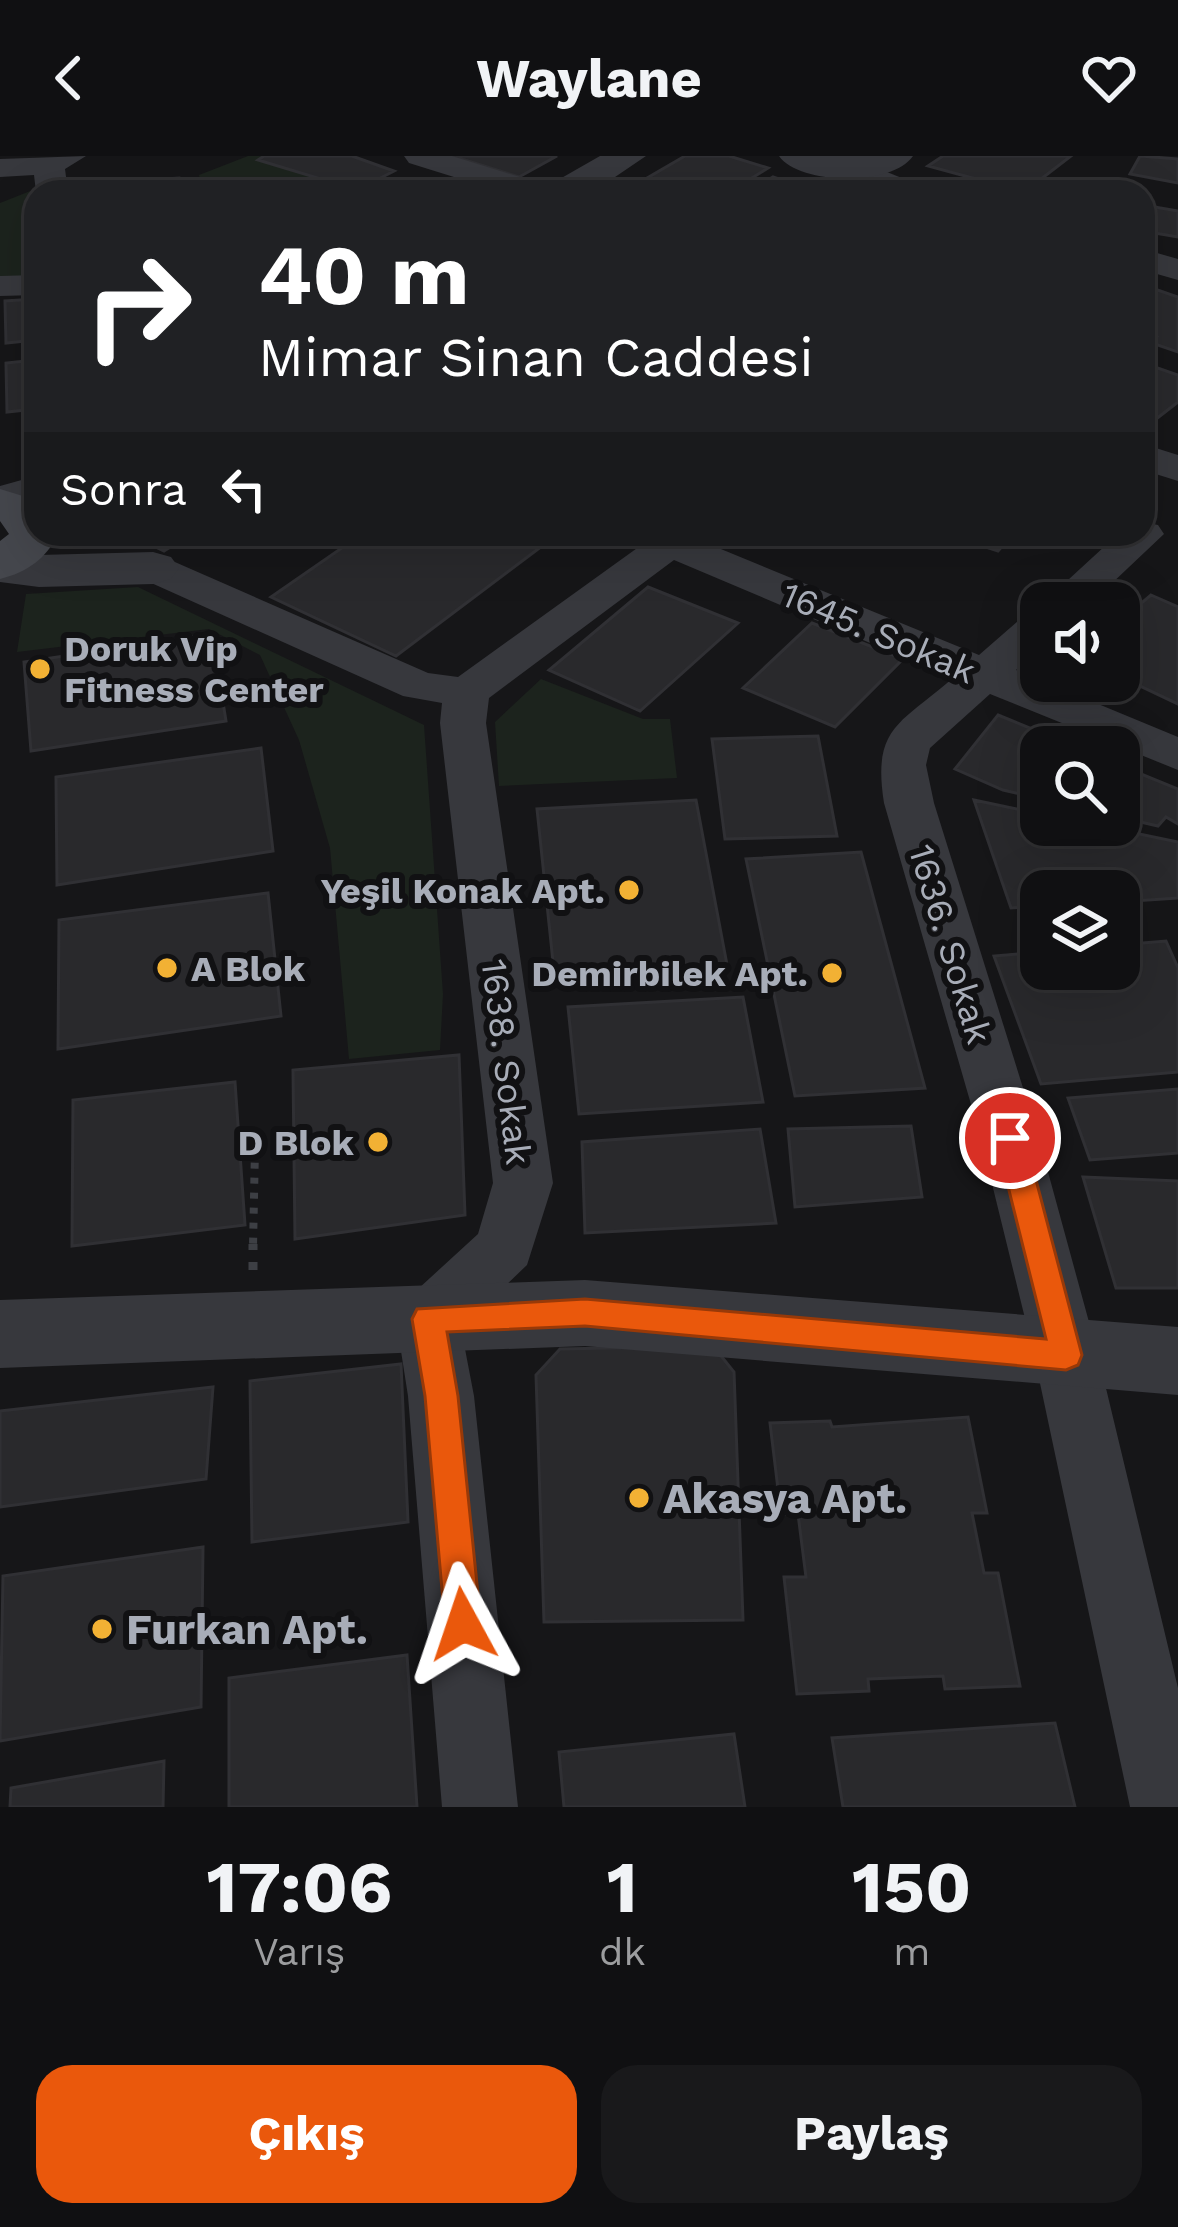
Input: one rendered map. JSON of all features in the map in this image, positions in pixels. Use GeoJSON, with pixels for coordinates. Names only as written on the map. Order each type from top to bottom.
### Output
{"type":"FeatureCollection","features":[{"type":"Feature","properties":{"kind":"street"},"geometry":{"type":"LineString","coordinates":[[420,156],[497,180]]}},
{"type":"Feature","properties":{"kind":"street"},"geometry":{"type":"LineString","coordinates":[[586,180],[627,156]]}},
{"type":"Feature","properties":{"kind":"street"},"geometry":{"type":"LineString","coordinates":[[798,156],[855,168],[882,180]]}},
{"type":"Feature","properties":{"kind":"street"},"geometry":{"type":"LineString","coordinates":[[855,168],[882,164],[894,156]]}},
{"type":"Feature","properties":{"kind":"street"},"geometry":{"type":"LineString","coordinates":[[0,168],[57,171]]}},
{"type":"Feature","properties":{"kind":"street"},"geometry":{"type":"LineString","coordinates":[[1155,523],[1178,503]]}},
{"type":"Feature","properties":{"kind":"street"},"geometry":{"type":"LineString","coordinates":[[30,546],[39,571],[153,568],[418,686],[466,692],[655,546]]}},
{"type":"Feature","properties":{"kind":"street","name":"1645. Sokak"},"geometry":{"type":"LineString","coordinates":[[687,546],[983,676],[1178,755]]}},
{"type":"Feature","properties":{"kind":"street"},"geometry":{"type":"LineString","coordinates":[[1089,582],[1129,546]]}},
{"type":"Feature","properties":{"kind":"street","name":"1636. Sokak"},"geometry":{"type":"LineString","coordinates":[[1020,643],[908,742],[902,765],[909,803],[1010,1138],[1066,1355],[1168,1807]]}},
{"type":"Feature","properties":{"kind":"street","name":"1638. Sokak"},"geometry":{"type":"LineString","coordinates":[[428,1319],[505,1247],[523,1184],[463,723],[466,692]]}},
{"type":"Feature","properties":{"kind":"street"},"geometry":{"type":"LineString","coordinates":[[0,1334],[585,1312],[1066,1355],[1178,1360]]}},
{"type":"Feature","properties":{"kind":"street"},"geometry":{"type":"LineString","coordinates":[[428,1319],[441,1396],[480,1807]]}},
{"type":"Feature","properties":{"kind":"path"},"geometry":{"type":"LineString","coordinates":[[240,1151],[255,1148],[253,1325]]}},
{"type":"Feature","properties":{"kind":"shaded area"},"geometry":{"type":"Polygon","coordinates":[[[248,156],[276,156],[357,180],[200,180],[199,175],[248,156]]]}},
{"type":"Feature","properties":{"kind":"shaded area"},"geometry":{"type":"Polygon","coordinates":[[[24,194],[24,276],[0,278],[0,203],[24,194]]]}},
{"type":"Feature","properties":{"kind":"shaded area"},"geometry":{"type":"Polygon","coordinates":[[[138,587],[424,725],[443,994],[440,1050],[349,1059],[330,848],[299,740],[260,655],[209,629],[17,652],[26,594],[138,587]]]}},
{"type":"Feature","properties":{"kind":"shaded area"},"geometry":{"type":"Polygon","coordinates":[[[541,679],[643,719],[670,719],[677,778],[499,786],[495,722],[541,679]]]}},
{"type":"Feature","properties":{"kind":"building"},"geometry":{"type":"Polygon","coordinates":[[[264,156],[352,156],[394,171],[376,180],[324,180],[258,160],[264,156]]]}},
{"type":"Feature","properties":{"kind":"building"},"geometry":{"type":"Polygon","coordinates":[[[452,156],[557,156],[519,177],[452,156]]]}},
{"type":"Feature","properties":{"kind":"building"},"geometry":{"type":"Polygon","coordinates":[[[685,156],[729,156],[768,168],[748,180],[644,180],[685,156]]]}},
{"type":"Feature","properties":{"kind":"building"},"geometry":{"type":"Polygon","coordinates":[[[943,156],[1071,156],[1040,180],[980,180],[928,166],[943,156]]]}},
{"type":"Feature","properties":{"kind":"building"},"geometry":{"type":"Polygon","coordinates":[[[1140,156],[1178,159],[1178,183],[1130,174],[1140,156]]]}},
{"type":"Feature","properties":{"kind":"building"},"geometry":{"type":"Polygon","coordinates":[[[1155,207],[1178,211],[1178,237],[1155,233],[1155,207]]]}},
{"type":"Feature","properties":{"kind":"building"},"geometry":{"type":"Polygon","coordinates":[[[1155,289],[1178,297],[1178,352],[1155,344],[1155,289]]]}},
{"type":"Feature","properties":{"kind":"building"},"geometry":{"type":"Polygon","coordinates":[[[24,300],[24,341],[6,343],[5,301],[24,300]]]}},
{"type":"Feature","properties":{"kind":"building"},"geometry":{"type":"Polygon","coordinates":[[[24,361],[24,410],[7,412],[6,363],[24,361]]]}},
{"type":"Feature","properties":{"kind":"building"},"geometry":{"type":"Polygon","coordinates":[[[1155,367],[1178,375],[1178,402],[1155,420],[1155,367]]]}},
{"type":"Feature","properties":{"kind":"building"},"geometry":{"type":"Polygon","coordinates":[[[345,546],[542,546],[396,656],[271,597],[345,546]]]}},
{"type":"Feature","properties":{"kind":"building"},"geometry":{"type":"Polygon","coordinates":[[[648,587],[738,623],[640,711],[549,670],[648,587]]]}},
{"type":"Feature","properties":{"kind":"building"},"geometry":{"type":"Polygon","coordinates":[[[1151,595],[1178,607],[1178,704],[1140,686],[1140,604],[1151,595]]]}},
{"type":"Feature","properties":{"kind":"building"},"geometry":{"type":"Polygon","coordinates":[[[812,623],[903,659],[835,727],[743,688],[812,623]]]}},
{"type":"Feature","properties":{"kind":"building"},"geometry":{"type":"Polygon","coordinates":[[[212,634],[226,721],[31,751],[24,662],[212,634]]]}},
{"type":"Feature","properties":{"kind":"building"},"geometry":{"type":"Polygon","coordinates":[[[998,715],[1025,726],[1020,726],[1020,794],[955,769],[998,715]]]}},
{"type":"Feature","properties":{"kind":"building"},"geometry":{"type":"Polygon","coordinates":[[[818,736],[837,836],[725,839],[712,739],[818,736]]]}},
{"type":"Feature","properties":{"kind":"building"},"geometry":{"type":"Polygon","coordinates":[[[261,748],[273,851],[57,885],[56,777],[261,748]]]}},
{"type":"Feature","properties":{"kind":"building"},"geometry":{"type":"Polygon","coordinates":[[[1140,774],[1178,789],[1178,824],[1166,817],[1158,826],[1140,822],[1140,774]]]}},
{"type":"Feature","properties":{"kind":"building","name":"Yeşil Konak Apt."},"geometry":{"type":"Polygon","coordinates":[[[696,800],[728,970],[555,981],[537,809],[696,800]]]}},
{"type":"Feature","properties":{"kind":"building"},"geometry":{"type":"Polygon","coordinates":[[[974,800],[1020,810],[1020,846],[1140,846],[1140,834],[1178,842],[1178,898],[1140,901],[1140,870],[1020,870],[1020,907],[1011,908],[974,800]]]}},
{"type":"Feature","properties":{"kind":"building","name":"Demirbilek Apt."},"geometry":{"type":"Polygon","coordinates":[[[861,852],[925,1088],[795,1096],[746,859],[861,852]]]}},
{"type":"Feature","properties":{"kind":"building","name":"A Blok"},"geometry":{"type":"Polygon","coordinates":[[[268,893],[281,1016],[58,1049],[59,920],[268,893]]]}},
{"type":"Feature","properties":{"kind":"building"},"geometry":{"type":"Polygon","coordinates":[[[1166,941],[1178,968],[1178,1072],[1041,1084],[994,956],[1020,954],[1020,990],[1140,990],[1140,943],[1166,941]]]}},
{"type":"Feature","properties":{"kind":"building"},"geometry":{"type":"Polygon","coordinates":[[[743,997],[763,1102],[579,1114],[568,1007],[743,997]]]}},
{"type":"Feature","properties":{"kind":"building","name":"D Blok"},"geometry":{"type":"Polygon","coordinates":[[[459,1055],[465,1215],[295,1239],[293,1070],[459,1055]]]}},
{"type":"Feature","properties":{"kind":"building"},"geometry":{"type":"Polygon","coordinates":[[[235,1082],[245,1225],[72,1246],[73,1100],[235,1082]]]}},
{"type":"Feature","properties":{"kind":"building"},"geometry":{"type":"Polygon","coordinates":[[[1178,1089],[1178,1153],[1090,1160],[1068,1098],[1178,1089]]]}},
{"type":"Feature","properties":{"kind":"building"},"geometry":{"type":"Polygon","coordinates":[[[911,1126],[922,1197],[795,1207],[788,1129],[911,1126]]]}},
{"type":"Feature","properties":{"kind":"building"},"geometry":{"type":"Polygon","coordinates":[[[760,1129],[776,1223],[585,1233],[582,1142],[760,1129]]]}},
{"type":"Feature","properties":{"kind":"building"},"geometry":{"type":"Polygon","coordinates":[[[1083,1177],[1178,1181],[1178,1288],[1116,1288],[1083,1177]]]}},
{"type":"Feature","properties":{"kind":"building","name":"Akasya Apt."},"geometry":{"type":"Polygon","coordinates":[[[713,1346],[734,1372],[743,1620],[544,1622],[536,1375],[560,1349],[713,1346]]]}},
{"type":"Feature","properties":{"kind":"building"},"geometry":{"type":"Polygon","coordinates":[[[401,1364],[408,1522],[252,1542],[250,1381],[401,1364]]]}},
{"type":"Feature","properties":{"kind":"building"},"geometry":{"type":"Polygon","coordinates":[[[213,1387],[206,1479],[0,1507],[0,1411],[213,1387]]]}},
{"type":"Feature","properties":{"kind":"building"},"geometry":{"type":"Polygon","coordinates":[[[968,1417],[987,1513],[972,1513],[984,1573],[998,1573],[1020,1686],[945,1689],[943,1676],[868,1679],[869,1691],[797,1694],[784,1577],[806,1577],[798,1514],[781,1514],[770,1423],[830,1421],[832,1427],[968,1417]]]}},
{"type":"Feature","properties":{"kind":"building","name":"Furkan Apt."},"geometry":{"type":"Polygon","coordinates":[[[203,1547],[201,1707],[0,1741],[3,1576],[203,1547]]]}},
{"type":"Feature","properties":{"kind":"building"},"geometry":{"type":"Polygon","coordinates":[[[407,1655],[417,1807],[229,1807],[229,1678],[407,1655]]]}},
{"type":"Feature","properties":{"kind":"building"},"geometry":{"type":"Polygon","coordinates":[[[1055,1723],[1075,1807],[843,1807],[832,1738],[1055,1723]]]}},
{"type":"Feature","properties":{"kind":"building"},"geometry":{"type":"Polygon","coordinates":[[[734,1734],[745,1807],[564,1807],[559,1752],[734,1734]]]}},
{"type":"Feature","properties":{"kind":"building"},"geometry":{"type":"Polygon","coordinates":[[[164,1761],[163,1807],[10,1807],[11,1788],[164,1761]]]}},
{"type":"Feature","properties":{"kind":"place","name":"Doruk Vip Fitness Center"},"geometry":{"type":"Point","coordinates":[40,669]}},
{"type":"Feature","properties":{"kind":"place","name":"Yeşil Konak Apt."},"geometry":{"type":"Point","coordinates":[629,890]}},
{"type":"Feature","properties":{"kind":"place","name":"A Blok"},"geometry":{"type":"Point","coordinates":[167,968]}},
{"type":"Feature","properties":{"kind":"place","name":"Demirbilek Apt."},"geometry":{"type":"Point","coordinates":[832,973]}},
{"type":"Feature","properties":{"kind":"place","name":"D Blok"},"geometry":{"type":"Point","coordinates":[378,1142]}},
{"type":"Feature","properties":{"kind":"place","name":"Akasya Apt."},"geometry":{"type":"Point","coordinates":[639,1498]}},
{"type":"Feature","properties":{"kind":"place","name":"Furkan Apt."},"geometry":{"type":"Point","coordinates":[102,1629]}},
{"type":"Feature","properties":{"kind":"route"},"geometry":{"type":"LineString","coordinates":[[463,1624],[441,1396],[428,1319],[585,1312],[1066,1355],[1010,1138]]}}]}
